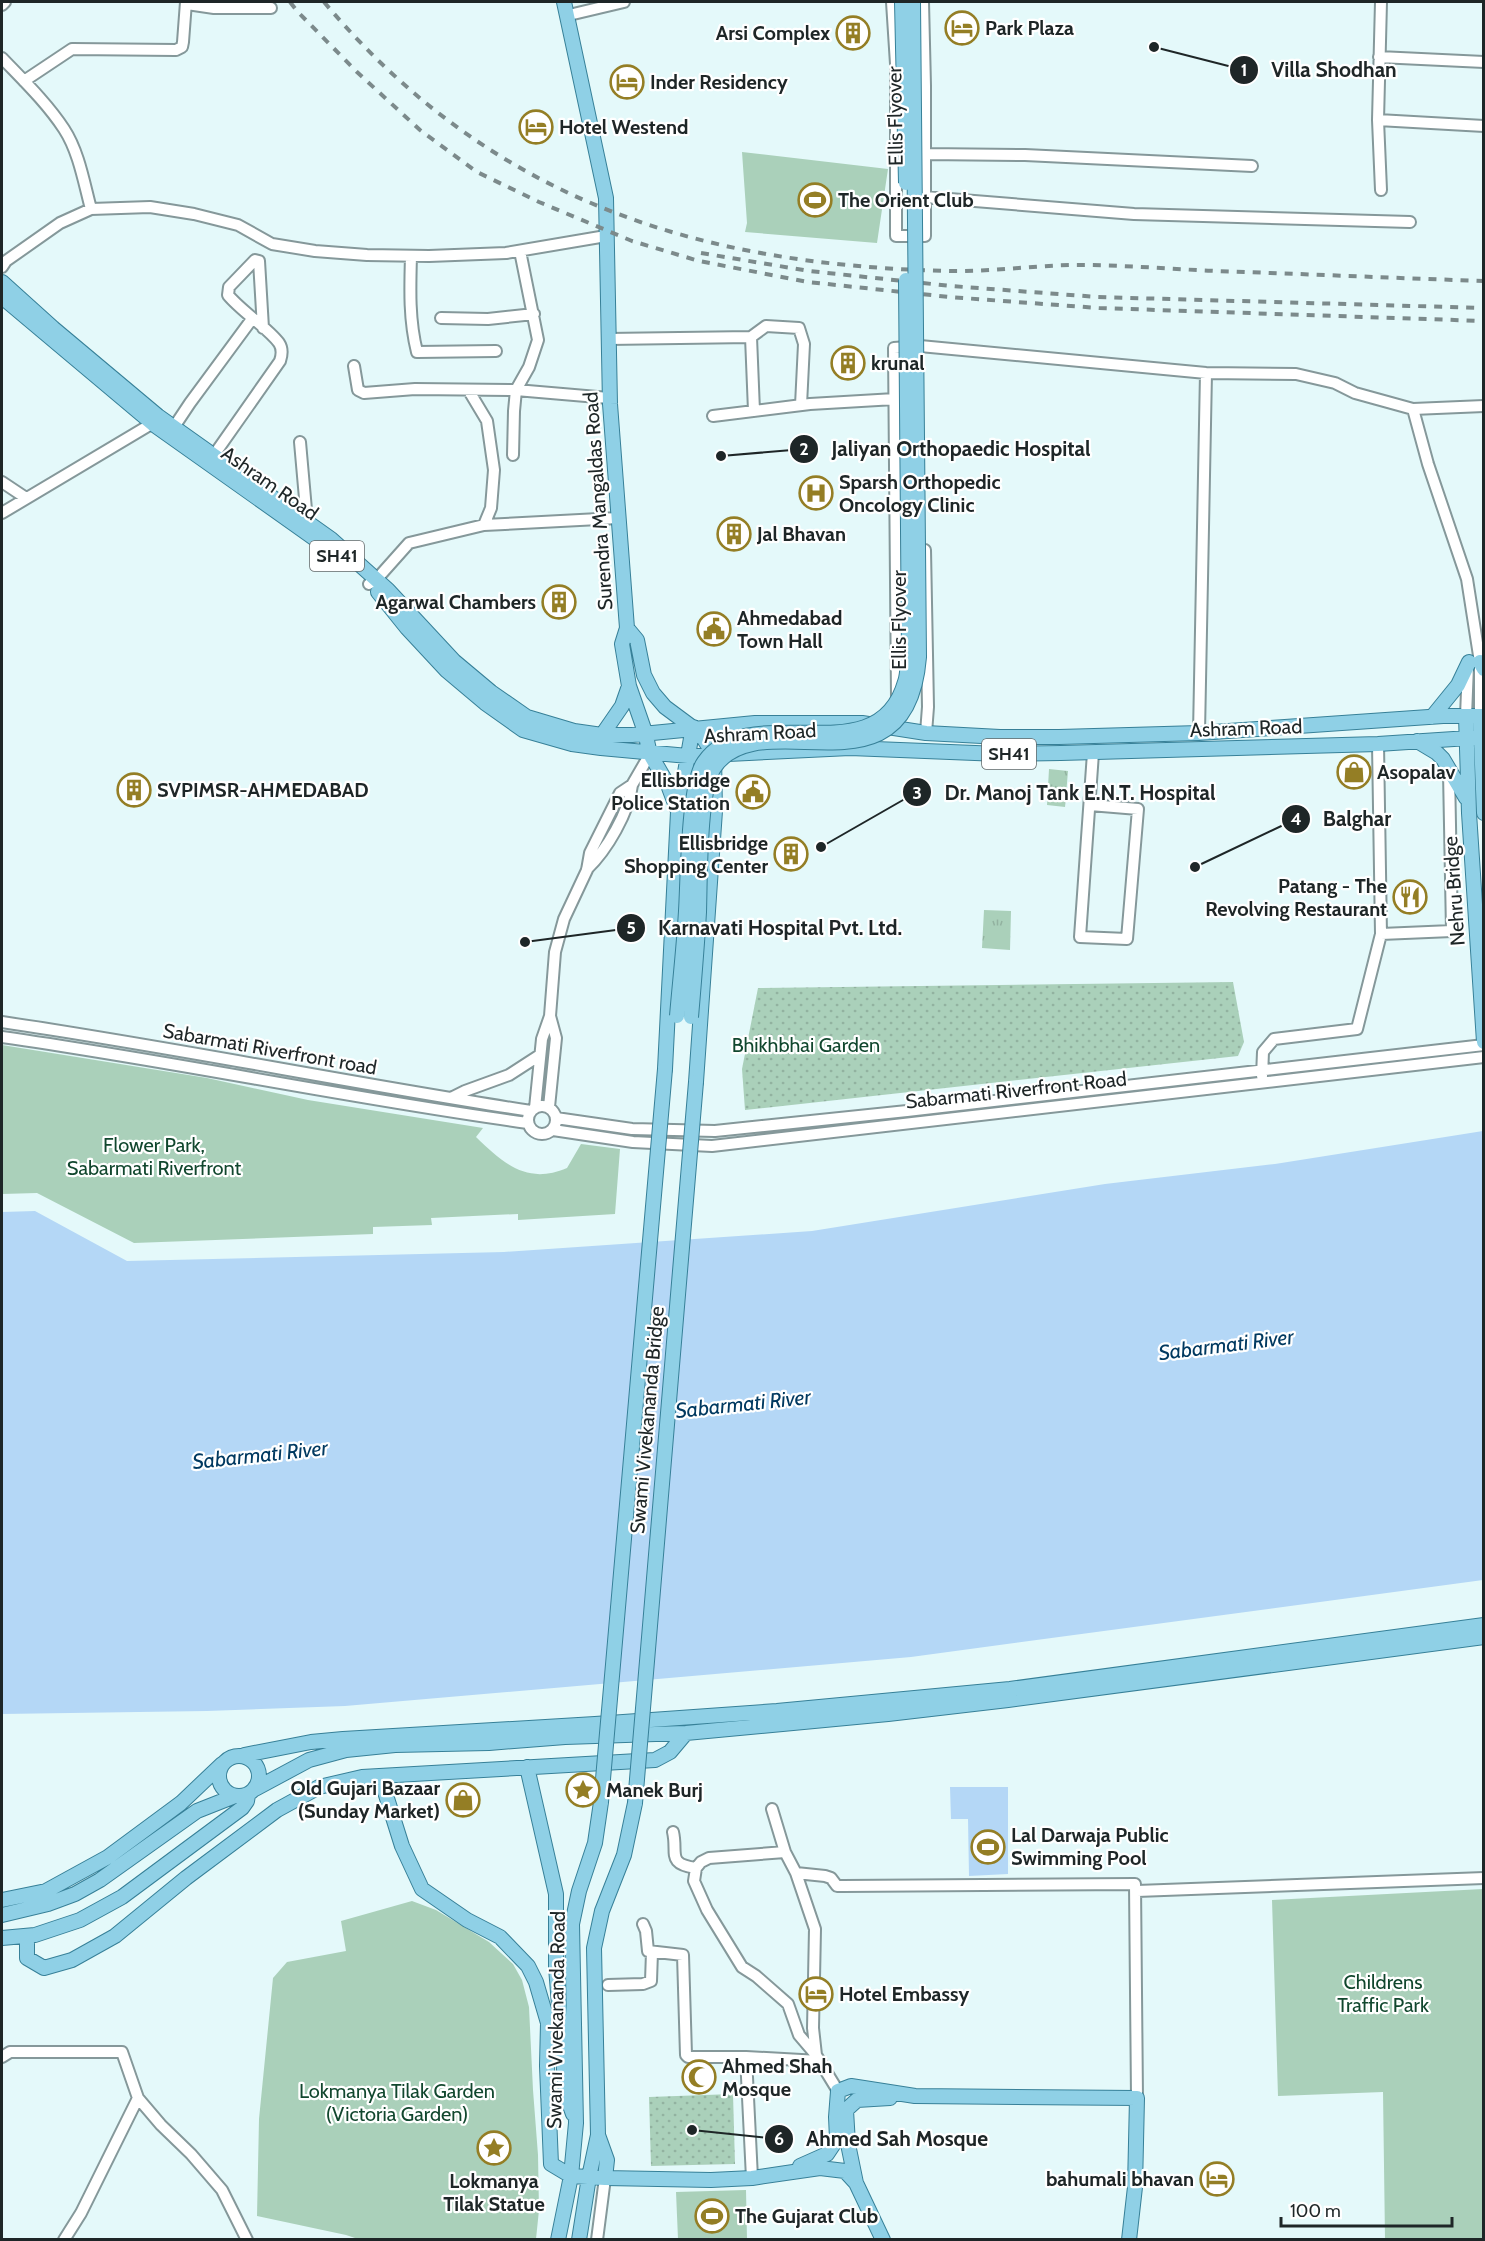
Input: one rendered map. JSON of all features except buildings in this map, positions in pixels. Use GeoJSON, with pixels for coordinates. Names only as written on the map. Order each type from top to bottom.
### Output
{"type":"FeatureCollection","features":[{"type":"Feature","properties":{"kind":"main road","name":"Ellis Flyover"},"geometry":{"type":"LineString","coordinates":[[665,1062],[672,1039],[679,994],[692,821],[696,783],[703,763],[721,746],[744,736],[768,733],[849,732],[862,729],[880,720],[893,707],[905,683],[909,655],[902,2]]}},
{"type":"Feature","properties":{"kind":"main road","name":"Ellis Flyover"},"geometry":{"type":"LineString","coordinates":[[697,1046],[691,1017],[703,825],[707,787],[713,768],[729,753],[749,745],[854,741],[871,737],[888,729],[904,712],[917,682],[920,657],[912,2]]}},
{"type":"Feature","properties":{"kind":"main road","name":"Surendra Mangaldas Road"},"geometry":{"type":"LineString","coordinates":[[567,8],[606,198],[609,398],[627,628],[637,640],[644,675],[653,693],[665,707],[700,734],[714,756]]}},
{"type":"Feature","properties":{"kind":"main road","name":"Ashram Road"},"geometry":{"type":"LineString","coordinates":[[2,282],[157,421],[174,427],[331,538],[373,582],[407,628],[447,671],[485,703],[523,730],[572,744],[650,754],[688,756],[850,747],[1000,754],[1093,753],[1378,744],[1477,737]]}},
{"type":"Feature","properties":{"kind":"main road","name":"Ashram Road"},"geometry":{"type":"LineString","coordinates":[[2,297],[157,421],[373,582],[388,590],[454,661],[491,692],[527,717],[574,731],[602,735],[632,735],[693,727],[755,723],[862,723],[926,733],[1059,737],[1199,733],[1476,716]]}},
{"type":"Feature","properties":{"kind":"main road"},"geometry":{"type":"LineString","coordinates":[[627,628],[622,644],[629,686],[650,754],[668,785],[678,812]]}},
{"type":"Feature","properties":{"kind":"main road"},"geometry":{"type":"LineString","coordinates":[[1432,717],[1477,660]]}},
{"type":"Feature","properties":{"kind":"main road"},"geometry":{"type":"LineString","coordinates":[[602,735],[622,706],[629,686]]}},
{"type":"Feature","properties":{"kind":"main road"},"geometry":{"type":"LineString","coordinates":[[1476,716],[1483,778],[1484,813]]}},
{"type":"Feature","properties":{"kind":"main road"},"geometry":{"type":"LineString","coordinates":[[665,1062],[678,812],[693,727]]}},
{"type":"Feature","properties":{"kind":"main road","name":"Nehru Bridge"},"geometry":{"type":"LineString","coordinates":[[1477,737],[1468,802],[1484,1044]]}},
{"type":"Feature","properties":{"kind":"main road"},"geometry":{"type":"LineString","coordinates":[[1417,741],[1437,753],[1449,768],[1468,802]]}},
{"type":"Feature","properties":{"kind":"main road"},"geometry":{"type":"LineString","coordinates":[[697,1046],[715,811],[714,756]]}},
{"type":"Feature","properties":{"kind":"main road","name":"Swami Vivekananda Bridge"},"geometry":{"type":"LineString","coordinates":[[598,2135],[594,1948],[602,1911],[624,1855],[635,1803],[696,1082],[697,1046]]}},
{"type":"Feature","properties":{"kind":"main road","name":"Swami Vivekananda Bridge"},"geometry":{"type":"LineString","coordinates":[[601,1802],[665,1062]]}},
{"type":"Feature","properties":{"kind":"main road"},"geometry":{"type":"LineString","coordinates":[[2,1900],[46,1892],[108,1857],[181,1803],[232,1756],[343,1738],[777,1711],[1010,1689],[1484,1625]]}},
{"type":"Feature","properties":{"kind":"main road"},"geometry":{"type":"LineString","coordinates":[[2,1915],[39,1907],[75,1894],[100,1880],[197,1811],[246,1793],[309,1760],[346,1749],[686,1733],[888,1714],[997,1702],[1484,1637]]}},
{"type":"Feature","properties":{"kind":"main road"},"geometry":{"type":"LineString","coordinates":[[27,1936],[27,1958],[44,1968],[72,1960],[115,1936],[186,1878],[277,1810],[319,1787],[362,1777],[655,1760],[670,1752],[686,1733]]}},
{"type":"Feature","properties":{"kind":"main road"},"geometry":{"type":"LineString","coordinates":[[222,1764],[218,1773],[220,1784],[226,1792],[246,1793],[260,1779],[259,1769],[253,1760],[244,1755]]}},
{"type":"Feature","properties":{"kind":"main road"},"geometry":{"type":"LineString","coordinates":[[527,1767],[556,1894],[556,1967],[566,2094],[576,2123]]}},
{"type":"Feature","properties":{"kind":"main road"},"geometry":{"type":"LineString","coordinates":[[380,1776],[402,1846],[422,1889],[467,1920],[500,1937],[528,1966],[536,1982],[548,2023],[547,2066],[551,2164],[571,2176],[711,2181],[752,2178],[820,2168],[845,2171],[856,2183]]}},
{"type":"Feature","properties":{"kind":"main road"},"geometry":{"type":"LineString","coordinates":[[2,1938],[35,1935],[80,1920],[122,1896],[242,1808],[247,1801],[246,1793]]}},
{"type":"Feature","properties":{"kind":"main road","name":"Swami Vivekananda Road"},"geometry":{"type":"LineString","coordinates":[[558,2240],[571,2176],[576,2123],[572,1924],[579,1891],[595,1843],[601,1802]]}},
{"type":"Feature","properties":{"kind":"main road"},"geometry":{"type":"LineString","coordinates":[[784,2173],[827,2154],[837,2139],[838,2091],[851,2086],[915,2096]]}},
{"type":"Feature","properties":{"kind":"main road"},"geometry":{"type":"LineString","coordinates":[[883,2240],[856,2183],[848,2144],[846,2110],[857,2100],[915,2096],[1137,2098],[1135,2187],[1129,2240]]}},
{"type":"Feature","properties":{"kind":"main road"},"geometry":{"type":"LineString","coordinates":[[579,2240],[598,2135]]}},
{"type":"Feature","properties":{"kind":"main road"},"geometry":{"type":"LineString","coordinates":[[598,2135],[607,2160],[605,2178]]}},
{"type":"Feature","properties":{"kind":"street"},"geometry":{"type":"LineString","coordinates":[[2,5],[5,2]]}},
{"type":"Feature","properties":{"kind":"street"},"geometry":{"type":"LineString","coordinates":[[567,8],[624,2]]}},
{"type":"Feature","properties":{"kind":"street"},"geometry":{"type":"LineString","coordinates":[[892,2],[896,64],[896,236],[925,236],[923,2]]}},
{"type":"Feature","properties":{"kind":"street"},"geometry":{"type":"LineString","coordinates":[[1381,2],[1378,120],[1381,190]]}},
{"type":"Feature","properties":{"kind":"street"},"geometry":{"type":"LineString","coordinates":[[24,81],[72,49],[176,50],[182,47],[187,3],[214,8],[271,8]]}},
{"type":"Feature","properties":{"kind":"street"},"geometry":{"type":"LineString","coordinates":[[1379,57],[1484,62]]}},
{"type":"Feature","properties":{"kind":"street"},"geometry":{"type":"LineString","coordinates":[[2,58],[64,130],[82,171],[91,209]]}},
{"type":"Feature","properties":{"kind":"street"},"geometry":{"type":"LineString","coordinates":[[1378,120],[1484,126]]}},
{"type":"Feature","properties":{"kind":"street"},"geometry":{"type":"LineString","coordinates":[[925,154],[1025,155],[1252,166]]}},
{"type":"Feature","properties":{"kind":"street"},"geometry":{"type":"LineString","coordinates":[[925,197],[1134,214],[1410,222]]}},
{"type":"Feature","properties":{"kind":"street"},"geometry":{"type":"LineString","coordinates":[[2,267],[6,261],[60,223],[91,209],[150,207],[194,214],[238,225],[272,244],[315,251],[411,256],[520,251],[606,236]]}},
{"type":"Feature","properties":{"kind":"street"},"geometry":{"type":"LineString","coordinates":[[513,455],[516,390],[529,366],[538,340],[520,251]]}},
{"type":"Feature","properties":{"kind":"street"},"geometry":{"type":"LineString","coordinates":[[411,256],[412,334],[417,352],[496,351]]}},
{"type":"Feature","properties":{"kind":"street"},"geometry":{"type":"LineString","coordinates":[[214,455],[280,362],[282,355],[281,345],[252,319],[227,292],[253,261],[257,260],[263,328]]}},
{"type":"Feature","properties":{"kind":"street"},"geometry":{"type":"LineString","coordinates":[[441,318],[488,319],[534,314]]}},
{"type":"Feature","properties":{"kind":"street"},"geometry":{"type":"LineString","coordinates":[[174,427],[252,319]]}},
{"type":"Feature","properties":{"kind":"street"},"geometry":{"type":"LineString","coordinates":[[608,339],[751,337],[766,326],[799,328],[804,344],[801,405]]}},
{"type":"Feature","properties":{"kind":"street"},"geometry":{"type":"LineString","coordinates":[[751,337],[754,411]]}},
{"type":"Feature","properties":{"kind":"street"},"geometry":{"type":"LineString","coordinates":[[920,346],[928,707],[926,733]]}},
{"type":"Feature","properties":{"kind":"street"},"geometry":{"type":"LineString","coordinates":[[900,728],[897,700],[894,348],[920,346],[1206,373],[1296,374],[1335,383],[1354,393],[1413,409],[1484,406]]}},
{"type":"Feature","properties":{"kind":"street"},"geometry":{"type":"LineString","coordinates":[[354,366],[358,390],[364,393],[415,389],[469,392],[516,390],[609,398]]}},
{"type":"Feature","properties":{"kind":"street"},"geometry":{"type":"LineString","coordinates":[[1199,733],[1206,373]]}},
{"type":"Feature","properties":{"kind":"street"},"geometry":{"type":"LineString","coordinates":[[469,392],[487,421],[494,470],[491,508],[484,525]]}},
{"type":"Feature","properties":{"kind":"street"},"geometry":{"type":"LineString","coordinates":[[713,416],[801,405],[895,399]]}},
{"type":"Feature","properties":{"kind":"street"},"geometry":{"type":"LineString","coordinates":[[1413,409],[1428,464],[1467,579],[1477,660],[1476,716]]}},
{"type":"Feature","properties":{"kind":"street"},"geometry":{"type":"LineString","coordinates":[[2,513],[157,421]]}},
{"type":"Feature","properties":{"kind":"street"},"geometry":{"type":"LineString","coordinates":[[300,442],[307,521]]}},
{"type":"Feature","properties":{"kind":"street"},"geometry":{"type":"LineString","coordinates":[[2,482],[26,498]]}},
{"type":"Feature","properties":{"kind":"street"},"geometry":{"type":"LineString","coordinates":[[373,582],[409,543],[484,525],[618,518]]}},
{"type":"Feature","properties":{"kind":"street"},"geometry":{"type":"LineString","coordinates":[[1263,1082],[1261,1070],[1263,1052],[1274,1040],[1357,1029],[1381,934],[1378,744]]}},
{"type":"Feature","properties":{"kind":"street"},"geometry":{"type":"LineString","coordinates":[[1090,805],[1138,809],[1127,939],[1080,937],[1093,753]]}},
{"type":"Feature","properties":{"kind":"street"},"geometry":{"type":"LineString","coordinates":[[550,1016],[556,1038],[549,1107],[556,1118],[553,1130],[545,1134],[536,1133],[528,1123],[533,1109],[542,1039],[550,1016],[555,952],[564,919],[587,870],[600,857],[630,800],[632,785],[650,754]]}},
{"type":"Feature","properties":{"kind":"street"},"geometry":{"type":"LineString","coordinates":[[1381,934],[1452,931],[1449,768]]}},
{"type":"Feature","properties":{"kind":"street","name":"Sabarmati Riverfront road"},"geometry":{"type":"LineString","coordinates":[[2,1022],[110,1038],[375,1086],[533,1109]]}},
{"type":"Feature","properties":{"kind":"street","name":"Sabarmati Riverfront road"},"geometry":{"type":"LineString","coordinates":[[2,1037],[96,1050],[372,1100],[528,1123]]}},
{"type":"Feature","properties":{"kind":"street","name":"Sabarmati Riverfront Road"},"geometry":{"type":"LineString","coordinates":[[556,1118],[632,1129],[715,1131],[1484,1044]]}},
{"type":"Feature","properties":{"kind":"street"},"geometry":{"type":"LineString","coordinates":[[451,1098],[509,1075],[540,1055]]}},
{"type":"Feature","properties":{"kind":"street","name":"Sabarmati Riverfront Road"},"geometry":{"type":"LineString","coordinates":[[553,1130],[633,1142],[712,1146],[1484,1058]]}},
{"type":"Feature","properties":{"kind":"street"},"geometry":{"type":"LineString","coordinates":[[372,1100],[375,1086]]}},
{"type":"Feature","properties":{"kind":"street"},"geometry":{"type":"LineString","coordinates":[[533,1109],[549,1107]]}},
{"type":"Feature","properties":{"kind":"street"},"geometry":{"type":"LineString","coordinates":[[772,1809],[785,1852],[796,1873],[815,1929],[813,2028],[818,2058]]}},
{"type":"Feature","properties":{"kind":"street"},"geometry":{"type":"LineString","coordinates":[[673,1832],[674,1856],[677,1861],[682,1866],[696,1868]]}},
{"type":"Feature","properties":{"kind":"street"},"geometry":{"type":"LineString","coordinates":[[785,1852],[719,1856],[700,1862],[696,1868],[694,1881],[707,1910],[742,1967],[788,2004],[799,2035],[818,2058],[838,2091]]}},
{"type":"Feature","properties":{"kind":"street"},"geometry":{"type":"LineString","coordinates":[[796,1873],[825,1876],[831,1878],[837,1886],[1135,1884],[1137,1891],[1137,2098]]}},
{"type":"Feature","properties":{"kind":"street"},"geometry":{"type":"LineString","coordinates":[[1137,1891],[1484,1878]]}},
{"type":"Feature","properties":{"kind":"street"},"geometry":{"type":"LineString","coordinates":[[643,1924],[648,1951],[683,1955],[686,2055],[692,2058],[818,2058]]}},
{"type":"Feature","properties":{"kind":"street"},"geometry":{"type":"LineString","coordinates":[[608,1985],[643,1984],[651,1981],[652,1952]]}},
{"type":"Feature","properties":{"kind":"street"},"geometry":{"type":"LineString","coordinates":[[2,2056],[10,2052],[122,2052],[138,2098],[222,2190],[247,2240]]}},
{"type":"Feature","properties":{"kind":"street"},"geometry":{"type":"LineString","coordinates":[[746,2057],[752,2178]]}},
{"type":"Feature","properties":{"kind":"street"},"geometry":{"type":"LineString","coordinates":[[64,2240],[81,2213],[138,2098]]}},
{"type":"Feature","properties":{"kind":"street"},"geometry":{"type":"LineString","coordinates":[[597,2240],[605,2178]]}},
{"type":"Feature","properties":{"kind":"green space","name":"The Orient Club"},"geometry":{"type":"Polygon","coordinates":[[[742,152],[888,169],[877,243],[745,232],[747,223],[742,152]]]}},
{"type":"Feature","properties":{"kind":"green space"},"geometry":{"type":"Polygon","coordinates":[[[1049,769],[1068,771],[1065,807],[1047,805],[1049,769]]]}},
{"type":"Feature","properties":{"kind":"green space"},"geometry":{"type":"Polygon","coordinates":[[[984,910],[1011,911],[1010,950],[982,948],[984,910]]]}},
{"type":"Feature","properties":{"kind":"green space","name":"Bhikhbhai Garden"},"geometry":{"type":"Polygon","coordinates":[[[1233,982],[1244,1042],[1238,1056],[745,1110],[742,1069],[758,988],[1233,982]]]}},
{"type":"Feature","properties":{"kind":"green space","name":"Flower Park, Sabarmati Riverfront"},"geometry":{"type":"Polygon","coordinates":[[[2,1045],[207,1078],[308,1100],[483,1128],[476,1137],[496,1156],[528,1173],[553,1173],[567,1168],[581,1144],[620,1149],[615,1214],[518,1220],[518,1214],[431,1218],[432,1225],[373,1227],[373,1234],[134,1243],[37,1193],[2,1194],[2,1045]]]}},
{"type":"Feature","properties":{"kind":"green space","name":"Childrens Traffic Park"},"geometry":{"type":"Polygon","coordinates":[[[1483,1889],[1483,2239],[1385,2239],[1383,2092],[1278,2096],[1272,1900],[1483,1889]]]}},
{"type":"Feature","properties":{"kind":"green space","name":"Lokmanya Tilak Garden (Victoria Garden)"},"geometry":{"type":"Polygon","coordinates":[[[412,1901],[436,1910],[489,1942],[513,1964],[522,1980],[529,2007],[538,2155],[539,2210],[536,2239],[358,2239],[257,2216],[259,2119],[273,1978],[287,1962],[346,1951],[341,1921],[412,1901]]]}},
{"type":"Feature","properties":{"kind":"green space"},"geometry":{"type":"Polygon","coordinates":[[[733,2094],[735,2164],[651,2166],[649,2097],[733,2094]]]}},
{"type":"Feature","properties":{"kind":"green space","name":"The Gujarat Club"},"geometry":{"type":"Polygon","coordinates":[[[746,2190],[747,2239],[678,2239],[676,2192],[746,2190]]]}},
{"type":"Feature","properties":{"kind":"water","name":"Sabarmati River"},"geometry":{"type":"Polygon","coordinates":[[[1483,1131],[1483,1580],[911,1657],[345,1706],[2,1714],[2,1212],[35,1211],[127,1261],[504,1252],[812,1231],[1105,1184],[1275,1164],[1483,1131]]]}},
{"type":"Feature","properties":{"kind":"water","name":"Lal Darwaja Public Swimming Pool"},"geometry":{"type":"Polygon","coordinates":[[[950,1787],[1008,1787],[1008,1874],[969,1876],[968,1819],[951,1819],[950,1787]]]}},
{"type":"Feature","properties":{"kind":"railway"},"geometry":{"type":"LineString","coordinates":[[290,2],[357,72],[420,130],[477,172],[539,202],[632,241],[699,261],[808,282],[949,297],[1099,308],[1484,321]]}},
{"type":"Feature","properties":{"kind":"railway"},"geometry":{"type":"LineString","coordinates":[[324,2],[388,70],[457,127],[528,173],[604,208],[684,235],[768,254],[856,266],[964,271],[1096,265],[1484,281]]}},
{"type":"Feature","properties":{"kind":"railway"},"geometry":{"type":"LineString","coordinates":[[701,253],[809,271],[951,286],[1098,297],[1484,308]]}},
{"type":"Feature","properties":{"kind":"place","name":"Park Plaza"},"geometry":{"type":"Point","coordinates":[962,28]}},
{"type":"Feature","properties":{"kind":"place","name":"Arsi Complex"},"geometry":{"type":"Point","coordinates":[853,33]}},
{"type":"Feature","properties":{"kind":"place","name":"Villa Shodhan"},"geometry":{"type":"Point","coordinates":[1154,47]}},
{"type":"Feature","properties":{"kind":"place","name":"Inder Residency"},"geometry":{"type":"Point","coordinates":[627,82]}},
{"type":"Feature","properties":{"kind":"place","name":"Hotel Westend"},"geometry":{"type":"Point","coordinates":[536,127]}},
{"type":"Feature","properties":{"kind":"place","name":"The Orient Club"},"geometry":{"type":"Point","coordinates":[815,200]}},
{"type":"Feature","properties":{"kind":"place","name":"krunal"},"geometry":{"type":"Point","coordinates":[848,363]}},
{"type":"Feature","properties":{"kind":"place","name":"Jaliyan Orthopaedic Hospital"},"geometry":{"type":"Point","coordinates":[721,456]}},
{"type":"Feature","properties":{"kind":"place","name":"Sparsh Orthopedic Oncology Clinic"},"geometry":{"type":"Point","coordinates":[816,493]}},
{"type":"Feature","properties":{"kind":"place","name":"Jal Bhavan"},"geometry":{"type":"Point","coordinates":[734,534]}},
{"type":"Feature","properties":{"kind":"place","name":"Agarwal Chambers"},"geometry":{"type":"Point","coordinates":[559,602]}},
{"type":"Feature","properties":{"kind":"place","name":"Ahmedabad Town Hall"},"geometry":{"type":"Point","coordinates":[714,629]}},
{"type":"Feature","properties":{"kind":"place","name":"Asopalav"},"geometry":{"type":"Point","coordinates":[1354,772]}},
{"type":"Feature","properties":{"kind":"place","name":"SVPIMSR-AHMEDABAD"},"geometry":{"type":"Point","coordinates":[134,790]}},
{"type":"Feature","properties":{"kind":"place","name":"Ellisbridge Police Station"},"geometry":{"type":"Point","coordinates":[753,792]}},
{"type":"Feature","properties":{"kind":"place","name":"Dr. Manoj Tank E.N.T. Hospital"},"geometry":{"type":"Point","coordinates":[821,847]}},
{"type":"Feature","properties":{"kind":"place","name":"Ellisbridge Shopping Center"},"geometry":{"type":"Point","coordinates":[791,854]}},
{"type":"Feature","properties":{"kind":"place","name":"Balghar"},"geometry":{"type":"Point","coordinates":[1195,867]}},
{"type":"Feature","properties":{"kind":"place","name":"Patang - The Revolving Restaurant"},"geometry":{"type":"Point","coordinates":[1410,897]}},
{"type":"Feature","properties":{"kind":"place","name":"Karnavati Hospital Pvt. Ltd."},"geometry":{"type":"Point","coordinates":[525,942]}},
{"type":"Feature","properties":{"kind":"place","name":"Manek Burj"},"geometry":{"type":"Point","coordinates":[583,1790]}},
{"type":"Feature","properties":{"kind":"place","name":"Old Gujari Bazaar (Sunday Market)"},"geometry":{"type":"Point","coordinates":[463,1800]}},
{"type":"Feature","properties":{"kind":"place","name":"Lal Darwaja Public Swimming Pool"},"geometry":{"type":"Point","coordinates":[988,1847]}},
{"type":"Feature","properties":{"kind":"place","name":"Hotel Embassy"},"geometry":{"type":"Point","coordinates":[816,1994]}},
{"type":"Feature","properties":{"kind":"place","name":"Ahmed Shah Mosque"},"geometry":{"type":"Point","coordinates":[699,2077]}},
{"type":"Feature","properties":{"kind":"place","name":"Ahmed Sah Mosque"},"geometry":{"type":"Point","coordinates":[692,2130]}},
{"type":"Feature","properties":{"kind":"place","name":"Lokmanya Tilak Statue"},"geometry":{"type":"Point","coordinates":[494,2148]}},
{"type":"Feature","properties":{"kind":"place","name":"bahumali bhavan"},"geometry":{"type":"Point","coordinates":[1217,2179]}},
{"type":"Feature","properties":{"kind":"place","name":"The Gujarat Club"},"geometry":{"type":"Point","coordinates":[712,2216]}}]}
